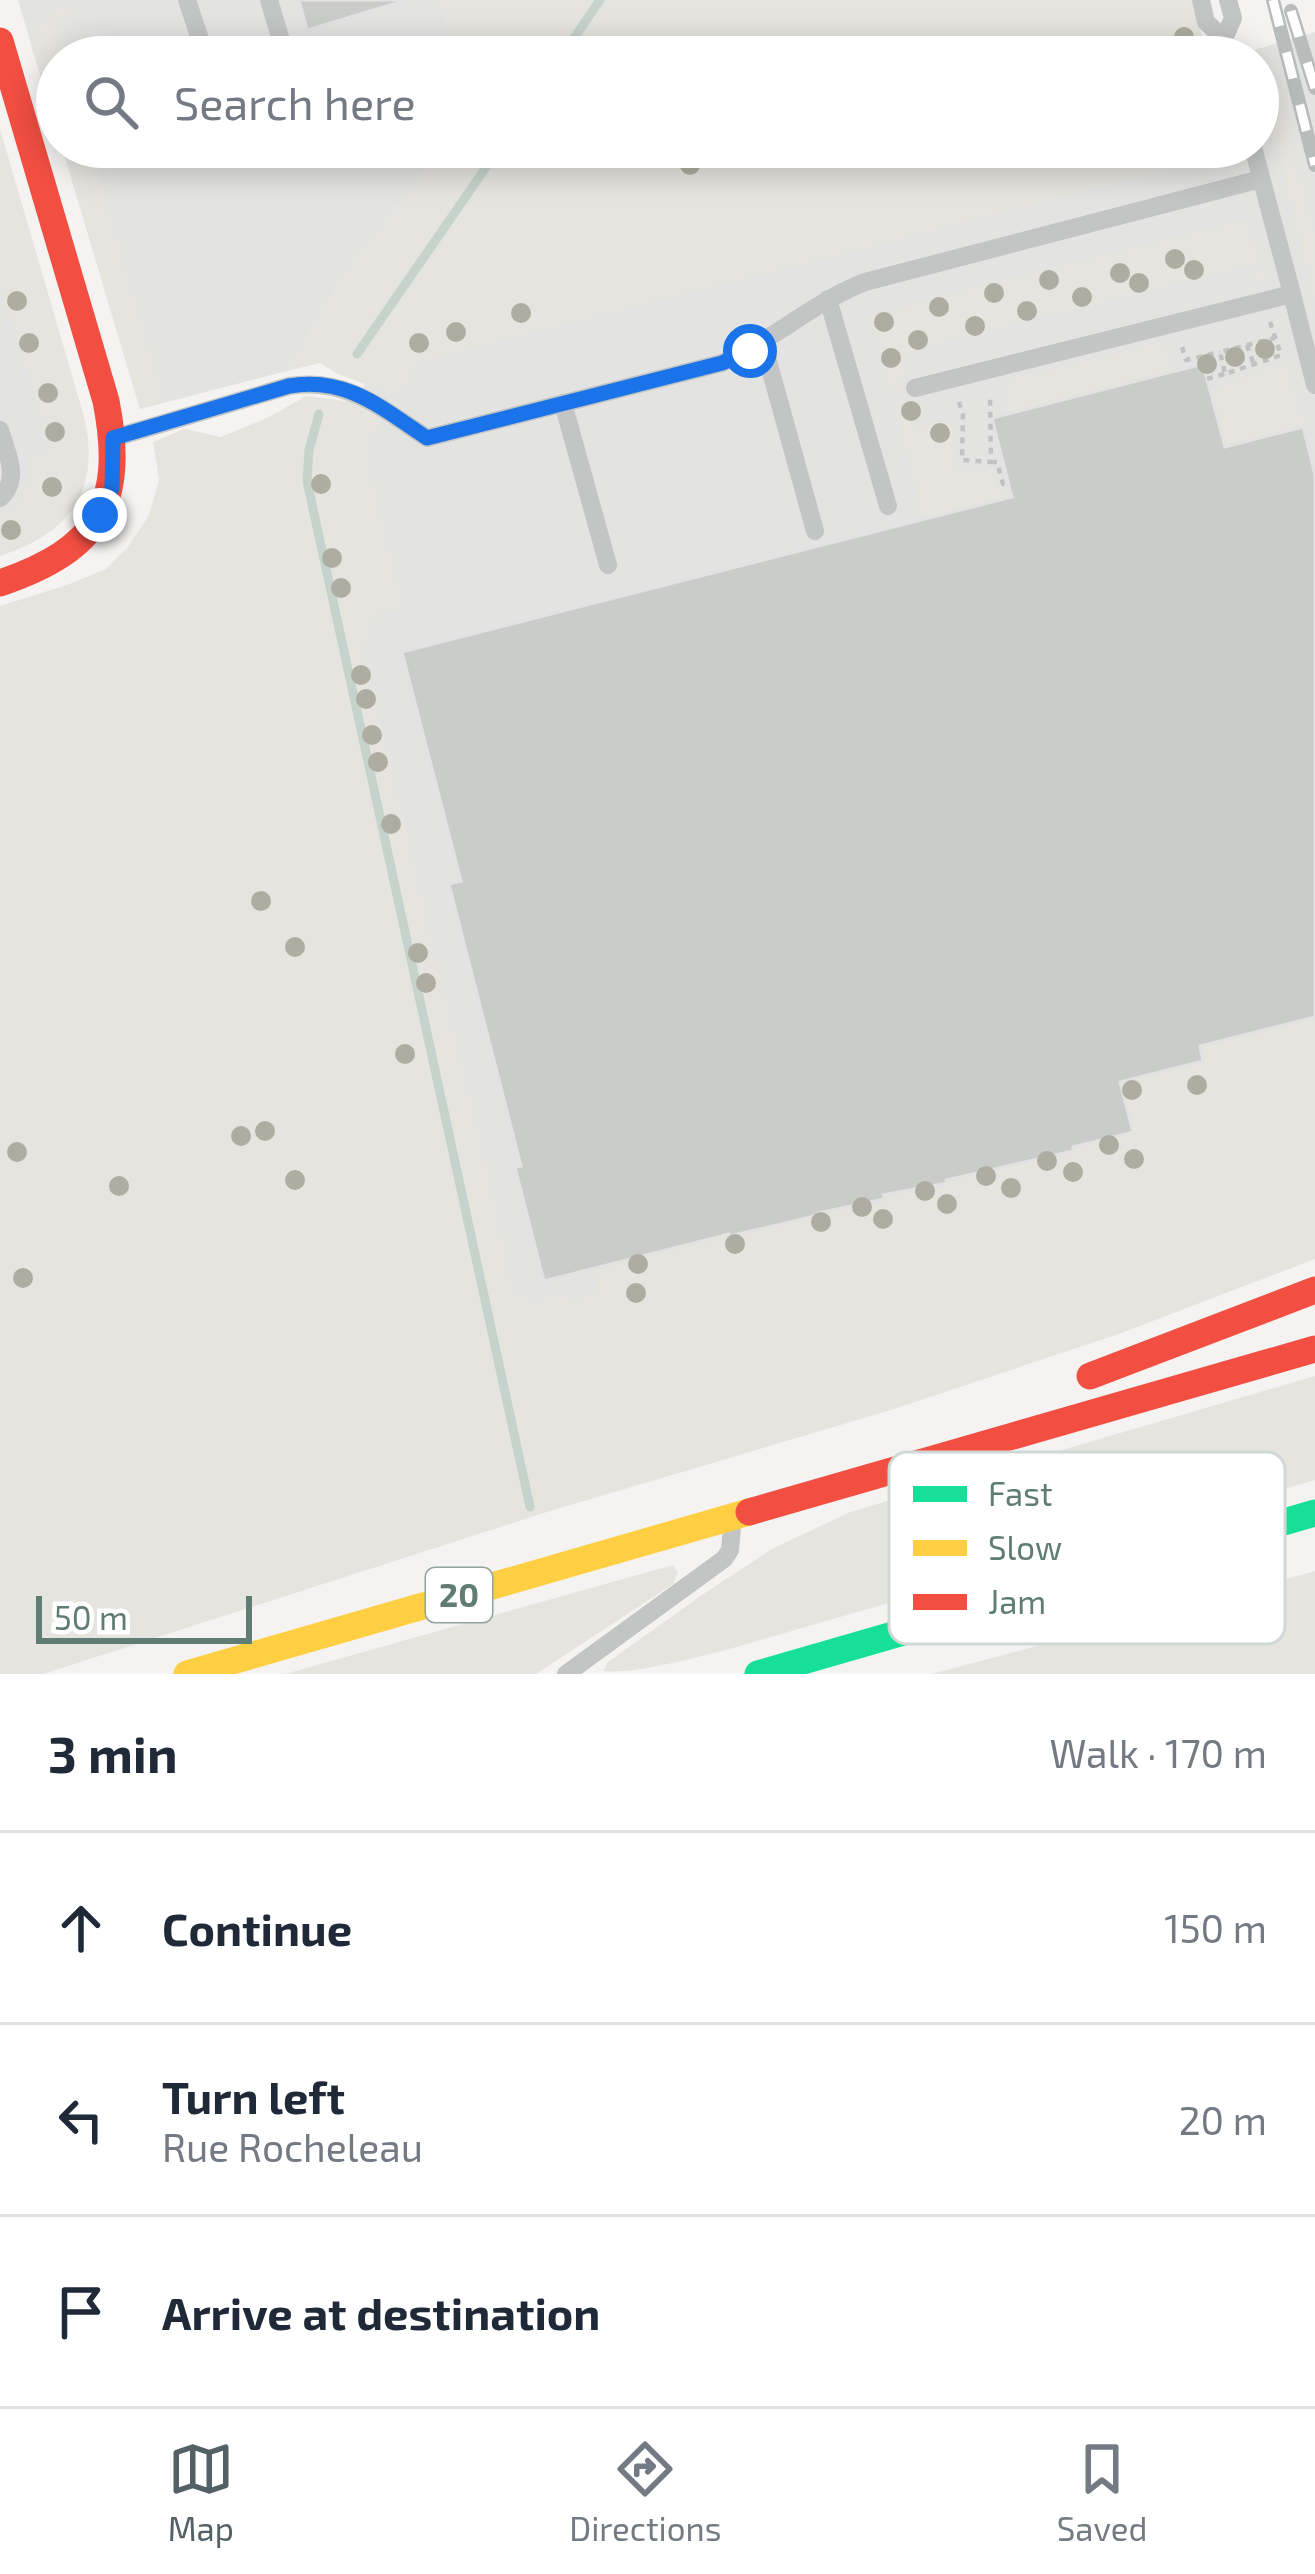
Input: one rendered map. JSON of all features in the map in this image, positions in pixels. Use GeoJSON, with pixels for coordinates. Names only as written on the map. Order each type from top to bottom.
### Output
{"type":"FeatureCollection","features":[{"type":"Feature","properties":{"kind":"main road"},"geometry":{"type":"LineString","coordinates":[[0,583],[37,570],[72,549],[100,515],[112,488],[113,438],[106,401],[2,56]]}},
{"type":"Feature","properties":{"kind":"main road"},"geometry":{"type":"LineString","coordinates":[[1073,1382],[1315,1290]]}},
{"type":"Feature","properties":{"kind":"main road","name":"20"},"geometry":{"type":"LineString","coordinates":[[954,1452],[1315,1349]]}},
{"type":"Feature","properties":{"kind":"main road"},"geometry":{"type":"LineString","coordinates":[[895,1452],[988,1416]]}},
{"type":"Feature","properties":{"kind":"main road"},"geometry":{"type":"LineString","coordinates":[[730,1516],[889,1454]]}},
{"type":"Feature","properties":{"kind":"main road","name":"20"},"geometry":{"type":"LineString","coordinates":[[188,1674],[889,1471]]}},
{"type":"Feature","properties":{"kind":"main road"},"geometry":{"type":"LineString","coordinates":[[1285,1522],[1315,1513]]}},
{"type":"Feature","properties":{"kind":"main road"},"geometry":{"type":"LineString","coordinates":[[1285,1532],[1315,1526]]}},
{"type":"Feature","properties":{"kind":"main road"},"geometry":{"type":"LineString","coordinates":[[758,1674],[889,1636]]}},
{"type":"Feature","properties":{"kind":"lane"},"geometry":{"type":"LineString","coordinates":[[188,0],[199,36]]}},
{"type":"Feature","properties":{"kind":"lane"},"geometry":{"type":"LineString","coordinates":[[269,0],[280,36]]}},
{"type":"Feature","properties":{"kind":"lane"},"geometry":{"type":"LineString","coordinates":[[1202,0],[1206,22],[1217,36]]}},
{"type":"Feature","properties":{"kind":"lane"},"geometry":{"type":"LineString","coordinates":[[1228,0],[1233,18],[1229,36]]}},
{"type":"Feature","properties":{"kind":"lane"},"geometry":{"type":"LineString","coordinates":[[1259,168],[1315,385]]}},
{"type":"Feature","properties":{"kind":"lane"},"geometry":{"type":"LineString","coordinates":[[113,438],[308,383],[359,394],[427,438],[722,363],[865,282],[1262,178]]}},
{"type":"Feature","properties":{"kind":"lane"},"geometry":{"type":"LineString","coordinates":[[915,388],[1292,294]]}},
{"type":"Feature","properties":{"kind":"lane"},"geometry":{"type":"LineString","coordinates":[[828,299],[888,506]]}},
{"type":"Feature","properties":{"kind":"lane"},"geometry":{"type":"LineString","coordinates":[[763,343],[815,531]]}},
{"type":"Feature","properties":{"kind":"lane"},"geometry":{"type":"LineString","coordinates":[[563,403],[608,565]]}},
{"type":"Feature","properties":{"kind":"lane"},"geometry":{"type":"LineString","coordinates":[[0,430],[13,474],[8,491],[0,498]]}},
{"type":"Feature","properties":{"kind":"lane"},"geometry":{"type":"LineString","coordinates":[[566,1674],[724,1559],[733,1534],[730,1516]]}},
{"type":"Feature","properties":{"kind":"path"},"geometry":{"type":"LineString","coordinates":[[1207,380],[1281,355],[1268,316]]}},
{"type":"Feature","properties":{"kind":"path"},"geometry":{"type":"LineString","coordinates":[[1180,336],[1187,364],[1275,338]]}},
{"type":"Feature","properties":{"kind":"path"},"geometry":{"type":"LineString","coordinates":[[1247,345],[1254,365]]}},
{"type":"Feature","properties":{"kind":"path"},"geometry":{"type":"LineString","coordinates":[[1220,352],[1225,374]]}},
{"type":"Feature","properties":{"kind":"path"},"geometry":{"type":"LineString","coordinates":[[990,385],[991,461]]}},
{"type":"Feature","properties":{"kind":"path"},"geometry":{"type":"LineString","coordinates":[[963,415],[962,460],[997,462],[1003,484],[1008,482]]}},
{"type":"Feature","properties":{"kind":"shaded area"},"geometry":{"type":"Polygon","coordinates":[[[18,0],[439,0],[450,36],[36,36],[36,60],[18,0]]]}},
{"type":"Feature","properties":{"kind":"shaded area"},"geometry":{"type":"Polygon","coordinates":[[[439,0],[1193,0],[1202,36],[450,36],[439,0]]]}},
{"type":"Feature","properties":{"kind":"shaded area"},"geometry":{"type":"Polygon","coordinates":[[[62,8],[82,13],[53,20],[58,36],[36,36],[36,62],[30,42],[47,14],[62,8]]]}},
{"type":"Feature","properties":{"kind":"shaded area"},"geometry":{"type":"Polygon","coordinates":[[[1315,32],[1315,1102],[512,1362],[338,529],[330,441],[397,332],[1088,168],[1279,168],[1279,43],[1315,32]]]}},
{"type":"Feature","properties":{"kind":"shaded area"},"geometry":{"type":"Polygon","coordinates":[[[1279,84],[1315,234],[1315,301],[1279,159],[1279,84]]]}},
{"type":"Feature","properties":{"kind":"shaded area"},"geometry":{"type":"Polygon","coordinates":[[[0,129],[71,511],[0,556],[0,129]]]}},
{"type":"Feature","properties":{"kind":"shaded area"},"geometry":{"type":"Polygon","coordinates":[[[0,129],[85,420],[88,469],[74,507],[61,522],[24,547],[0,556],[0,515],[24,491],[27,456],[51,448],[0,285],[0,129]]]}},
{"type":"Feature","properties":{"kind":"shaded area"},"geometry":{"type":"Polygon","coordinates":[[[68,168],[426,168],[341,278],[287,371],[140,409],[68,168]]]}},
{"type":"Feature","properties":{"kind":"shaded area"},"geometry":{"type":"Polygon","coordinates":[[[68,168],[97,168],[166,402],[140,409],[68,168]]]}},
{"type":"Feature","properties":{"kind":"shaded area"},"geometry":{"type":"Polygon","coordinates":[[[426,168],[1174,168],[433,359],[417,367],[397,396],[320,363],[287,371],[341,278],[426,168]]]}},
{"type":"Feature","properties":{"kind":"shaded area"},"geometry":{"type":"Polygon","coordinates":[[[1246,220],[1264,278],[1261,285],[1251,265],[904,353],[908,374],[900,377],[903,392],[892,395],[872,322],[876,313],[1246,220]]]}},
{"type":"Feature","properties":{"kind":"shaded area"},"geometry":{"type":"Polygon","coordinates":[[[1164,341],[1174,372],[1008,414],[1009,380],[1164,341]]]}},
{"type":"Feature","properties":{"kind":"shaded area"},"geometry":{"type":"Polygon","coordinates":[[[1285,359],[1306,427],[1225,447],[1211,392],[1285,359]]]}},
{"type":"Feature","properties":{"kind":"shaded area"},"geometry":{"type":"Polygon","coordinates":[[[905,395],[908,407],[916,406],[919,417],[912,420],[916,431],[955,417],[955,471],[992,473],[998,492],[1010,489],[1012,497],[923,519],[892,398],[905,395]]]}},
{"type":"Feature","properties":{"kind":"shaded area"},"geometry":{"type":"Polygon","coordinates":[[[306,396],[353,402],[380,418],[368,447],[370,467],[404,607],[375,616],[364,653],[514,1292],[521,1290],[534,1300],[566,1292],[570,1301],[596,1294],[597,1277],[544,1281],[883,1199],[883,1195],[946,1183],[1132,1132],[1120,1082],[1203,1061],[1200,1046],[1315,1017],[1315,1259],[1116,1335],[891,1410],[547,1512],[43,1674],[0,1674],[0,606],[106,569],[128,547],[149,515],[159,480],[153,442],[184,429],[221,437],[306,396]]]}},
{"type":"Feature","properties":{"kind":"shaded area"},"geometry":{"type":"Polygon","coordinates":[[[1315,1376],[1315,1480],[1285,1489],[1285,1452],[1055,1452],[1315,1376]]]}},
{"type":"Feature","properties":{"kind":"shaded area"},"geometry":{"type":"Polygon","coordinates":[[[889,1501],[889,1603],[722,1651],[646,1668],[603,1671],[608,1662],[772,1549],[850,1512],[889,1501]]]}},
{"type":"Feature","properties":{"kind":"shaded area"},"geometry":{"type":"Polygon","coordinates":[[[673,1565],[678,1573],[673,1584],[536,1674],[285,1674],[673,1565]]]}},
{"type":"Feature","properties":{"kind":"shaded area"},"geometry":{"type":"Polygon","coordinates":[[[1315,1571],[1315,1674],[932,1674],[1044,1644],[1285,1644],[1285,1579],[1315,1571]]]}},
{"type":"Feature","properties":{"kind":"building"},"geometry":{"type":"Polygon","coordinates":[[[299,0],[407,0],[307,30],[299,0]]]}},
{"type":"Feature","properties":{"kind":"building"},"geometry":{"type":"Polygon","coordinates":[[[1203,364],[1225,447],[1303,427],[1315,475],[1315,1017],[1200,1046],[1203,1061],[1120,1082],[1133,1132],[947,1183],[883,1195],[884,1199],[544,1281],[515,1167],[521,1166],[449,884],[461,881],[402,652],[1012,497],[992,418],[1203,364]]]}},
{"type":"Feature","properties":{"kind":"waterway"},"geometry":{"type":"LineString","coordinates":[[575,36],[600,0]]}},
{"type":"Feature","properties":{"kind":"waterway"},"geometry":{"type":"LineString","coordinates":[[357,354],[485,168]]}},
{"type":"Feature","properties":{"kind":"waterway"},"geometry":{"type":"LineString","coordinates":[[319,414],[307,481],[530,1507]]}},
{"type":"Feature","properties":{"kind":"railway"},"geometry":{"type":"LineString","coordinates":[[1273,0],[1315,165]]}},
{"type":"Feature","properties":{"kind":"railway"},"geometry":{"type":"LineString","coordinates":[[1291,11],[1315,88]]}},
{"type":"Feature","properties":{"kind":"traffic: fast"},"geometry":{"type":"LineString","coordinates":[[1285,1522],[1315,1513]]}},
{"type":"Feature","properties":{"kind":"traffic: fast"},"geometry":{"type":"LineString","coordinates":[[758,1674],[889,1636]]}},
{"type":"Feature","properties":{"kind":"traffic: slow"},"geometry":{"type":"LineString","coordinates":[[187,1674],[749,1512]]}},
{"type":"Feature","properties":{"kind":"traffic: jam"},"geometry":{"type":"LineString","coordinates":[[0,41],[36,163]]}},
{"type":"Feature","properties":{"kind":"traffic: jam"},"geometry":{"type":"LineString","coordinates":[[0,583],[34,570],[82,538],[98,518],[112,468],[106,401],[37,168]]}},
{"type":"Feature","properties":{"kind":"traffic: jam"},"geometry":{"type":"LineString","coordinates":[[1090,1376],[1315,1290]]}},
{"type":"Feature","properties":{"kind":"traffic: jam"},"geometry":{"type":"LineString","coordinates":[[957,1452],[1315,1349]]}},
{"type":"Feature","properties":{"kind":"traffic: jam"},"geometry":{"type":"LineString","coordinates":[[749,1512],[889,1472]]}},
{"type":"Feature","properties":{"kind":"route"},"geometry":{"type":"LineString","coordinates":[[100,515],[112,488],[113,438],[289,386],[329,385],[359,394],[427,438],[722,363],[750,351]]}}]}
